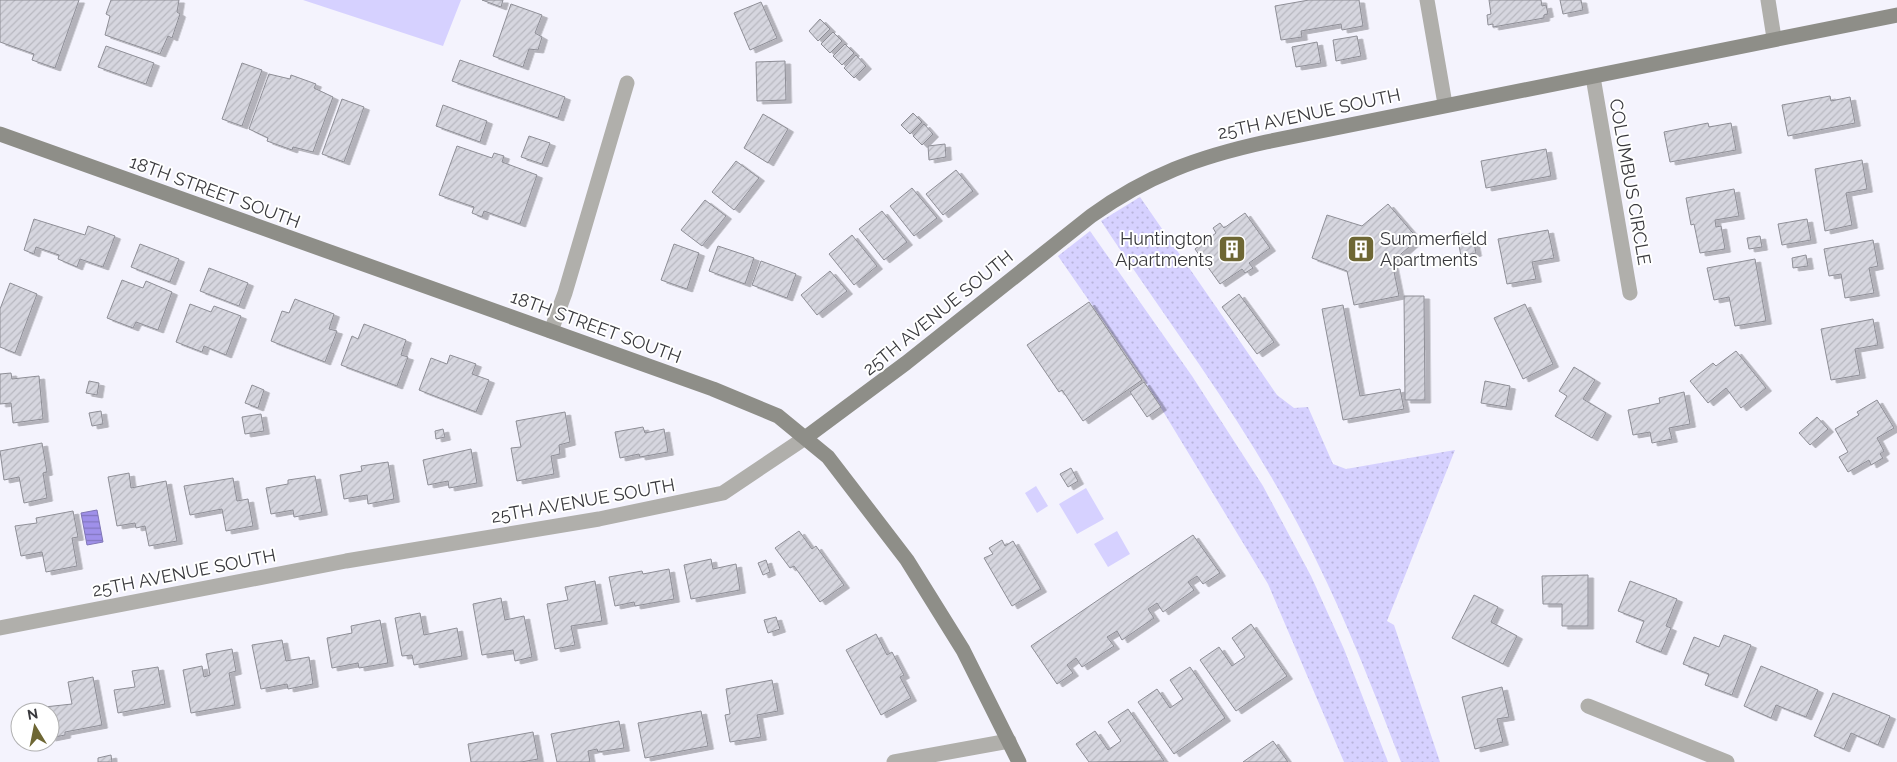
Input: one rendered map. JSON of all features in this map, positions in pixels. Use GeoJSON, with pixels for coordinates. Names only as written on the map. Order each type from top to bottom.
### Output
{"type":"FeatureCollection","features":[{"type":"Feature","properties":{"kind":"street"},"geometry":{"type":"LineString","coordinates":[[1427,0],[1445,104]]}},
{"type":"Feature","properties":{"kind":"street"},"geometry":{"type":"LineString","coordinates":[[1768,0],[1774,38]]}},
{"type":"Feature","properties":{"kind":"street","name":"25TH AVENUE SOUTH"},"geometry":{"type":"LineString","coordinates":[[0,628],[346,561],[599,519],[723,493],[805,438],[906,363],[1091,216],[1129,190],[1166,171],[1217,152],[1445,104],[1593,77],[1774,38],[1896,18]]}},
{"type":"Feature","properties":{"kind":"street","name":"COLUMBUS CIRCLE"},"geometry":{"type":"LineString","coordinates":[[1593,77],[1630,293]]}},
{"type":"Feature","properties":{"kind":"street"},"geometry":{"type":"LineString","coordinates":[[551,331],[565,293],[627,83]]}},
{"type":"Feature","properties":{"kind":"street","name":"18TH STREET SOUTH"},"geometry":{"type":"LineString","coordinates":[[0,134],[713,389],[778,416],[828,457],[907,560],[963,650],[1019,762]]}},
{"type":"Feature","properties":{"kind":"street"},"geometry":{"type":"LineString","coordinates":[[1588,706],[1727,762]]}},
{"type":"Feature","properties":{"kind":"street"},"geometry":{"type":"LineString","coordinates":[[894,762],[1009,741]]}},
{"type":"Feature","properties":{"kind":"shaded area"},"geometry":{"type":"Polygon","coordinates":[[[303,0],[461,0],[443,46],[303,0]]]}},
{"type":"Feature","properties":{"kind":"shaded area"},"geometry":{"type":"Polygon","coordinates":[[[1140,197],[1277,395],[1294,408],[1308,407],[1333,464],[1346,469],[1455,450],[1387,621],[1394,625],[1440,762],[1401,762],[1343,618],[1292,514],[1253,447],[1211,381],[1101,221],[1140,197]]]}},
{"type":"Feature","properties":{"kind":"shaded area"},"geometry":{"type":"Polygon","coordinates":[[[1090,231],[1192,376],[1263,486],[1311,576],[1344,649],[1388,762],[1344,762],[1268,584],[1144,380],[1058,256],[1090,231]]]}},
{"type":"Feature","properties":{"kind":"shaded area"},"geometry":{"type":"Polygon","coordinates":[[[1036,486],[1048,506],[1037,513],[1025,493],[1036,486]]]}},
{"type":"Feature","properties":{"kind":"shaded area"},"geometry":{"type":"Polygon","coordinates":[[[1086,488],[1104,519],[1077,534],[1059,504],[1086,488]]]}},
{"type":"Feature","properties":{"kind":"shaded area"},"geometry":{"type":"Polygon","coordinates":[[[97,510],[103,542],[87,545],[81,513],[97,510]]]}},
{"type":"Feature","properties":{"kind":"shaded area"},"geometry":{"type":"Polygon","coordinates":[[[1117,531],[1130,554],[1108,567],[1094,544],[1117,531]]]}},
{"type":"Feature","properties":{"kind":"building"},"geometry":{"type":"Polygon","coordinates":[[[0,0],[79,0],[55,68],[32,60],[34,54],[0,42],[0,0]]]}},
{"type":"Feature","properties":{"kind":"building"},"geometry":{"type":"Polygon","coordinates":[[[111,0],[179,0],[177,12],[180,14],[172,38],[168,36],[160,54],[105,35],[110,16],[106,14],[111,0]]]}},
{"type":"Feature","properties":{"kind":"building"},"geometry":{"type":"Polygon","coordinates":[[[482,0],[503,0],[501,7],[482,0]]]}},
{"type":"Feature","properties":{"kind":"building"},"geometry":{"type":"Polygon","coordinates":[[[1309,0],[1359,0],[1363,26],[1342,30],[1341,24],[1301,31],[1302,37],[1281,40],[1275,6],[1309,0]]]}},
{"type":"Feature","properties":{"kind":"building"},"geometry":{"type":"Polygon","coordinates":[[[1489,0],[1541,0],[1542,6],[1546,5],[1548,14],[1544,15],[1544,18],[1493,27],[1493,24],[1488,25],[1487,15],[1491,14],[1489,0]]]}},
{"type":"Feature","properties":{"kind":"building"},"geometry":{"type":"Polygon","coordinates":[[[1560,0],[1581,0],[1583,10],[1563,14],[1560,0]]]}},
{"type":"Feature","properties":{"kind":"building"},"geometry":{"type":"Polygon","coordinates":[[[761,2],[777,38],[750,50],[734,13],[761,2]]]}},
{"type":"Feature","properties":{"kind":"building"},"geometry":{"type":"Polygon","coordinates":[[[511,4],[542,15],[535,33],[542,37],[538,50],[529,49],[523,67],[493,56],[511,4]]]}},
{"type":"Feature","properties":{"kind":"building"},"geometry":{"type":"Polygon","coordinates":[[[820,19],[830,29],[818,41],[809,31],[820,19]]]}},
{"type":"Feature","properties":{"kind":"building"},"geometry":{"type":"Polygon","coordinates":[[[833,32],[842,41],[830,53],[821,44],[833,32]]]}},
{"type":"Feature","properties":{"kind":"building"},"geometry":{"type":"Polygon","coordinates":[[[1357,36],[1361,56],[1336,61],[1333,40],[1357,36]]]}},
{"type":"Feature","properties":{"kind":"building"},"geometry":{"type":"Polygon","coordinates":[[[1317,42],[1321,63],[1296,67],[1292,47],[1317,42]]]}},
{"type":"Feature","properties":{"kind":"building"},"geometry":{"type":"Polygon","coordinates":[[[845,44],[854,53],[842,65],[833,56],[845,44]]]}},
{"type":"Feature","properties":{"kind":"building"},"geometry":{"type":"Polygon","coordinates":[[[106,46],[154,63],[146,84],[98,67],[106,46]]]}},
{"type":"Feature","properties":{"kind":"building"},"geometry":{"type":"Polygon","coordinates":[[[856,55],[866,66],[854,78],[844,68],[856,55]]]}},
{"type":"Feature","properties":{"kind":"building"},"geometry":{"type":"Polygon","coordinates":[[[460,60],[565,97],[558,118],[452,81],[460,60]]]}},
{"type":"Feature","properties":{"kind":"building"},"geometry":{"type":"Polygon","coordinates":[[[785,61],[786,100],[757,101],[756,62],[785,61]]]}},
{"type":"Feature","properties":{"kind":"building"},"geometry":{"type":"Polygon","coordinates":[[[242,63],[262,70],[242,126],[222,119],[242,63]]]}},
{"type":"Feature","properties":{"kind":"building"},"geometry":{"type":"Polygon","coordinates":[[[269,74],[290,79],[291,75],[316,84],[314,88],[333,97],[313,152],[293,147],[292,150],[267,141],[268,138],[249,129],[269,74]]]}},
{"type":"Feature","properties":{"kind":"building"},"geometry":{"type":"Polygon","coordinates":[[[1830,96],[1831,101],[1850,97],[1855,123],[1788,136],[1782,105],[1830,96]]]}},
{"type":"Feature","properties":{"kind":"building"},"geometry":{"type":"Polygon","coordinates":[[[342,99],[364,107],[344,162],[322,154],[342,99]]]}},
{"type":"Feature","properties":{"kind":"building"},"geometry":{"type":"Polygon","coordinates":[[[443,105],[487,121],[480,142],[436,126],[443,105]]]}},
{"type":"Feature","properties":{"kind":"building"},"geometry":{"type":"Polygon","coordinates":[[[913,113],[922,122],[910,134],[901,125],[913,113]]]}},
{"type":"Feature","properties":{"kind":"building"},"geometry":{"type":"Polygon","coordinates":[[[763,114],[788,129],[768,163],[744,148],[763,114]]]}},
{"type":"Feature","properties":{"kind":"building"},"geometry":{"type":"Polygon","coordinates":[[[1708,123],[1709,127],[1731,123],[1736,150],[1670,162],[1664,132],[1708,123]]]}},
{"type":"Feature","properties":{"kind":"building"},"geometry":{"type":"Polygon","coordinates":[[[924,124],[933,134],[922,145],[913,136],[924,124]]]}},
{"type":"Feature","properties":{"kind":"building"},"geometry":{"type":"Polygon","coordinates":[[[529,136],[550,143],[542,164],[521,157],[529,136]]]}},
{"type":"Feature","properties":{"kind":"building"},"geometry":{"type":"Polygon","coordinates":[[[945,144],[946,157],[929,160],[928,146],[945,144]]]}},
{"type":"Feature","properties":{"kind":"building"},"geometry":{"type":"Polygon","coordinates":[[[457,146],[492,158],[494,153],[504,156],[502,162],[537,175],[520,224],[484,211],[482,217],[472,213],[474,207],[439,195],[457,146]]]}},
{"type":"Feature","properties":{"kind":"building"},"geometry":{"type":"Polygon","coordinates":[[[1546,149],[1551,176],[1486,188],[1481,161],[1546,149]]]}},
{"type":"Feature","properties":{"kind":"building"},"geometry":{"type":"Polygon","coordinates":[[[1862,160],[1867,189],[1846,193],[1852,225],[1825,231],[1815,169],[1862,160]]]}},
{"type":"Feature","properties":{"kind":"building"},"geometry":{"type":"Polygon","coordinates":[[[736,161],[759,178],[734,210],[712,192],[736,161]]]}},
{"type":"Feature","properties":{"kind":"building"},"geometry":{"type":"Polygon","coordinates":[[[956,170],[973,191],[943,215],[926,194],[956,170]]]}},
{"type":"Feature","properties":{"kind":"building"},"geometry":{"type":"Polygon","coordinates":[[[912,188],[937,218],[914,236],[890,206],[912,188]]]}},
{"type":"Feature","properties":{"kind":"building"},"geometry":{"type":"Polygon","coordinates":[[[1734,189],[1739,216],[1715,220],[1716,227],[1721,226],[1725,249],[1700,253],[1694,224],[1691,225],[1686,198],[1734,189]]]}},
{"type":"Feature","properties":{"kind":"building"},"geometry":{"type":"Polygon","coordinates":[[[705,200],[726,216],[702,246],[681,230],[705,200]]]}},
{"type":"Feature","properties":{"kind":"building","name":"Summerfield Apartments"},"geometry":{"type":"Polygon","coordinates":[[[1388,204],[1418,239],[1392,262],[1399,296],[1354,305],[1347,271],[1312,258],[1327,215],[1362,226],[1388,204]]]}},
{"type":"Feature","properties":{"kind":"building"},"geometry":{"type":"Polygon","coordinates":[[[882,211],[907,242],[884,260],[859,229],[882,211]]]}},
{"type":"Feature","properties":{"kind":"building","name":"Huntington Apartments"},"geometry":{"type":"Polygon","coordinates":[[[1245,213],[1270,248],[1249,263],[1253,268],[1245,273],[1242,269],[1220,284],[1195,249],[1216,233],[1213,228],[1220,223],[1224,228],[1245,213]]]}},
{"type":"Feature","properties":{"kind":"building"},"geometry":{"type":"Polygon","coordinates":[[[34,219],[85,235],[88,226],[115,236],[103,267],[80,259],[77,267],[58,259],[59,255],[36,247],[34,254],[24,250],[34,219]]]}},
{"type":"Feature","properties":{"kind":"building"},"geometry":{"type":"Polygon","coordinates":[[[1807,219],[1811,240],[1782,245],[1778,224],[1807,219]]]}},
{"type":"Feature","properties":{"kind":"building"},"geometry":{"type":"Polygon","coordinates":[[[1548,230],[1554,258],[1532,262],[1536,279],[1507,284],[1498,239],[1548,230]]]}},
{"type":"Feature","properties":{"kind":"building"},"geometry":{"type":"Polygon","coordinates":[[[1472,233],[1476,253],[1461,256],[1457,235],[1472,233]]]}},
{"type":"Feature","properties":{"kind":"building"},"geometry":{"type":"Polygon","coordinates":[[[852,235],[877,266],[854,285],[829,254],[852,235]]]}},
{"type":"Feature","properties":{"kind":"building"},"geometry":{"type":"Polygon","coordinates":[[[1760,236],[1762,247],[1749,249],[1747,238],[1760,236]]]}},
{"type":"Feature","properties":{"kind":"building"},"geometry":{"type":"Polygon","coordinates":[[[1873,240],[1878,266],[1869,268],[1874,293],[1845,298],[1841,274],[1829,276],[1824,249],[1873,240]]]}},
{"type":"Feature","properties":{"kind":"building"},"geometry":{"type":"Polygon","coordinates":[[[140,244],[179,259],[170,282],[131,267],[140,244]]]}},
{"type":"Feature","properties":{"kind":"building"},"geometry":{"type":"Polygon","coordinates":[[[674,244],[699,253],[687,289],[661,280],[674,244]]]}},
{"type":"Feature","properties":{"kind":"building"},"geometry":{"type":"Polygon","coordinates":[[[718,246],[754,258],[745,284],[709,271],[718,246]]]}},
{"type":"Feature","properties":{"kind":"building"},"geometry":{"type":"Polygon","coordinates":[[[1806,255],[1808,266],[1793,268],[1792,258],[1806,255]]]}},
{"type":"Feature","properties":{"kind":"building"},"geometry":{"type":"Polygon","coordinates":[[[1755,259],[1766,321],[1735,326],[1729,297],[1714,300],[1707,268],[1755,259]]]}},
{"type":"Feature","properties":{"kind":"building"},"geometry":{"type":"Polygon","coordinates":[[[761,261],[796,274],[787,298],[752,285],[761,261]]]}},
{"type":"Feature","properties":{"kind":"building"},"geometry":{"type":"Polygon","coordinates":[[[209,268],[248,283],[239,306],[200,291],[209,268]]]}},
{"type":"Feature","properties":{"kind":"building"},"geometry":{"type":"Polygon","coordinates":[[[830,271],[847,291],[817,315],[801,295],[830,271]]]}},
{"type":"Feature","properties":{"kind":"building"},"geometry":{"type":"Polygon","coordinates":[[[122,280],[143,288],[146,281],[172,292],[158,330],[136,322],[133,328],[107,318],[122,280]]]}},
{"type":"Feature","properties":{"kind":"building"},"geometry":{"type":"Polygon","coordinates":[[[10,283],[37,294],[15,353],[0,347],[0,309],[10,283]]]}},
{"type":"Feature","properties":{"kind":"building"},"geometry":{"type":"Polygon","coordinates":[[[1239,294],[1274,342],[1257,354],[1222,307],[1239,294]]]}},
{"type":"Feature","properties":{"kind":"building"},"geometry":{"type":"Polygon","coordinates":[[[1404,296],[1424,296],[1425,400],[1405,400],[1404,296]]]}},
{"type":"Feature","properties":{"kind":"building"},"geometry":{"type":"Polygon","coordinates":[[[295,299],[334,314],[329,329],[337,331],[325,362],[271,341],[282,311],[289,313],[295,299]]]}},
{"type":"Feature","properties":{"kind":"building"},"geometry":{"type":"Polygon","coordinates":[[[1089,302],[1142,380],[1083,421],[1062,390],[1059,392],[1027,345],[1089,302]]]}},
{"type":"Feature","properties":{"kind":"building"},"geometry":{"type":"Polygon","coordinates":[[[190,304],[211,312],[214,306],[241,316],[226,355],[204,346],[202,352],[176,342],[190,304]]]}},
{"type":"Feature","properties":{"kind":"building"},"geometry":{"type":"Polygon","coordinates":[[[1525,304],[1553,364],[1523,379],[1494,318],[1525,304]]]}},
{"type":"Feature","properties":{"kind":"building"},"geometry":{"type":"Polygon","coordinates":[[[1343,305],[1360,396],[1400,389],[1404,409],[1343,420],[1322,309],[1343,305]]]}},
{"type":"Feature","properties":{"kind":"building"},"geometry":{"type":"Polygon","coordinates":[[[1873,319],[1878,345],[1855,349],[1860,375],[1831,380],[1821,329],[1873,319]]]}},
{"type":"Feature","properties":{"kind":"building"},"geometry":{"type":"Polygon","coordinates":[[[364,324],[406,340],[401,355],[408,357],[397,386],[341,365],[352,336],[358,339],[364,324]]]}},
{"type":"Feature","properties":{"kind":"building"},"geometry":{"type":"Polygon","coordinates":[[[1736,351],[1766,388],[1741,408],[1726,388],[1708,403],[1690,381],[1713,363],[1716,366],[1736,351]]]}},
{"type":"Feature","properties":{"kind":"building"},"geometry":{"type":"Polygon","coordinates":[[[450,355],[476,364],[472,374],[489,380],[476,412],[419,390],[431,358],[447,364],[450,355]]]}},
{"type":"Feature","properties":{"kind":"building"},"geometry":{"type":"Polygon","coordinates":[[[1574,367],[1595,380],[1583,399],[1606,413],[1592,438],[1555,416],[1567,396],[1559,391],[1574,367]]]}},
{"type":"Feature","properties":{"kind":"building"},"geometry":{"type":"Polygon","coordinates":[[[11,373],[12,379],[39,376],[43,419],[13,423],[11,403],[0,404],[0,374],[11,373]]]}},
{"type":"Feature","properties":{"kind":"building"},"geometry":{"type":"Polygon","coordinates":[[[89,381],[99,383],[97,395],[86,393],[89,381]]]}},
{"type":"Feature","properties":{"kind":"building"},"geometry":{"type":"Polygon","coordinates":[[[1485,381],[1510,386],[1506,407],[1481,403],[1485,381]]]}},
{"type":"Feature","properties":{"kind":"building"},"geometry":{"type":"Polygon","coordinates":[[[1144,382],[1161,407],[1147,417],[1130,392],[1144,382]]]}},
{"type":"Feature","properties":{"kind":"building"},"geometry":{"type":"Polygon","coordinates":[[[252,385],[264,390],[258,408],[245,403],[252,385]]]}},
{"type":"Feature","properties":{"kind":"building"},"geometry":{"type":"Polygon","coordinates":[[[1684,392],[1690,424],[1669,428],[1672,439],[1652,443],[1650,432],[1633,435],[1628,410],[1660,403],[1659,398],[1684,392]]]}},
{"type":"Feature","properties":{"kind":"building"},"geometry":{"type":"Polygon","coordinates":[[[1877,400],[1894,428],[1877,438],[1884,451],[1880,454],[1883,458],[1871,465],[1869,460],[1848,472],[1839,457],[1848,452],[1835,429],[1859,415],[1857,412],[1877,400]]]}},
{"type":"Feature","properties":{"kind":"building"},"geometry":{"type":"Polygon","coordinates":[[[101,411],[103,424],[92,426],[89,413],[101,411]]]}},
{"type":"Feature","properties":{"kind":"building"},"geometry":{"type":"Polygon","coordinates":[[[565,412],[570,442],[559,445],[560,454],[551,456],[554,474],[517,481],[511,448],[521,447],[516,421],[565,412]]]}},
{"type":"Feature","properties":{"kind":"building"},"geometry":{"type":"Polygon","coordinates":[[[261,414],[264,431],[245,434],[242,417],[261,414]]]}},
{"type":"Feature","properties":{"kind":"building"},"geometry":{"type":"Polygon","coordinates":[[[1817,417],[1828,429],[1810,445],[1799,433],[1817,417]]]}},
{"type":"Feature","properties":{"kind":"building"},"geometry":{"type":"Polygon","coordinates":[[[643,427],[645,433],[664,429],[668,452],[640,457],[639,454],[620,458],[615,432],[643,427]]]}},
{"type":"Feature","properties":{"kind":"building"},"geometry":{"type":"Polygon","coordinates":[[[443,429],[445,437],[436,439],[435,431],[443,429]]]}},
{"type":"Feature","properties":{"kind":"building"},"geometry":{"type":"Polygon","coordinates":[[[42,443],[47,472],[43,473],[47,498],[24,503],[19,477],[4,480],[0,451],[42,443]]]}},
{"type":"Feature","properties":{"kind":"building"},"geometry":{"type":"Polygon","coordinates":[[[471,449],[477,483],[449,488],[448,481],[428,485],[423,460],[471,449]]]}},
{"type":"Feature","properties":{"kind":"building"},"geometry":{"type":"Polygon","coordinates":[[[388,462],[394,499],[368,504],[367,495],[344,499],[340,475],[362,471],[361,466],[388,462]]]}},
{"type":"Feature","properties":{"kind":"building"},"geometry":{"type":"Polygon","coordinates":[[[1071,468],[1078,481],[1068,487],[1060,474],[1071,468]]]}},
{"type":"Feature","properties":{"kind":"building"},"geometry":{"type":"Polygon","coordinates":[[[129,473],[131,488],[166,481],[177,541],[149,546],[145,526],[136,528],[135,523],[117,526],[108,477],[129,473]]]}},
{"type":"Feature","properties":{"kind":"building"},"geometry":{"type":"Polygon","coordinates":[[[315,476],[322,512],[294,517],[293,510],[271,514],[266,488],[288,484],[288,480],[315,476]]]}},
{"type":"Feature","properties":{"kind":"building"},"geometry":{"type":"Polygon","coordinates":[[[233,478],[237,501],[248,499],[253,526],[226,531],[222,509],[190,515],[184,486],[233,478]]]}},
{"type":"Feature","properties":{"kind":"building"},"geometry":{"type":"Polygon","coordinates":[[[73,511],[78,537],[72,538],[77,566],[46,572],[42,552],[21,556],[15,526],[37,523],[36,518],[73,511]]]}},
{"type":"Feature","properties":{"kind":"building"},"geometry":{"type":"Polygon","coordinates":[[[799,531],[812,549],[816,546],[844,585],[820,602],[794,566],[790,568],[775,548],[799,531]]]}},
{"type":"Feature","properties":{"kind":"building"},"geometry":{"type":"Polygon","coordinates":[[[1193,535],[1220,573],[1203,584],[1197,576],[1188,582],[1194,590],[1163,612],[1157,603],[1148,609],[1154,618],[1122,640],[1117,631],[1107,637],[1114,646],[1082,667],[1076,658],[1067,665],[1073,673],[1057,684],[1031,646],[1193,535]]]}},
{"type":"Feature","properties":{"kind":"building"},"geometry":{"type":"Polygon","coordinates":[[[1002,540],[1005,546],[1013,541],[1041,589],[1012,606],[984,558],[993,554],[989,548],[1002,540]]]}},
{"type":"Feature","properties":{"kind":"building"},"geometry":{"type":"Polygon","coordinates":[[[711,559],[713,569],[736,564],[740,590],[691,599],[684,565],[711,559]]]}},
{"type":"Feature","properties":{"kind":"building"},"geometry":{"type":"Polygon","coordinates":[[[766,560],[770,572],[763,575],[758,563],[766,560]]]}},
{"type":"Feature","properties":{"kind":"building"},"geometry":{"type":"Polygon","coordinates":[[[669,569],[674,599],[635,606],[634,602],[615,606],[609,577],[642,571],[643,574],[669,569]]]}},
{"type":"Feature","properties":{"kind":"building"},"geometry":{"type":"Polygon","coordinates":[[[1588,575],[1588,626],[1562,626],[1562,604],[1543,604],[1542,576],[1588,575]]]}},
{"type":"Feature","properties":{"kind":"building"},"geometry":{"type":"Polygon","coordinates":[[[595,581],[602,621],[571,626],[575,645],[555,649],[547,604],[568,600],[565,587],[595,581]]]}},
{"type":"Feature","properties":{"kind":"building"},"geometry":{"type":"Polygon","coordinates":[[[1630,581],[1677,599],[1666,626],[1671,628],[1661,652],[1636,642],[1644,621],[1618,611],[1630,581]]]}},
{"type":"Feature","properties":{"kind":"building"},"geometry":{"type":"Polygon","coordinates":[[[1474,595],[1498,607],[1491,622],[1517,636],[1503,664],[1452,638],[1474,595]]]}},
{"type":"Feature","properties":{"kind":"building"},"geometry":{"type":"Polygon","coordinates":[[[501,598],[505,620],[524,616],[532,657],[515,661],[513,650],[482,655],[473,604],[501,598]]]}},
{"type":"Feature","properties":{"kind":"building"},"geometry":{"type":"Polygon","coordinates":[[[420,613],[424,635],[457,628],[462,656],[414,665],[412,655],[402,656],[395,618],[420,613]]]}},
{"type":"Feature","properties":{"kind":"building"},"geometry":{"type":"Polygon","coordinates":[[[776,617],[780,629],[768,633],[764,620],[776,617]]]}},
{"type":"Feature","properties":{"kind":"building"},"geometry":{"type":"Polygon","coordinates":[[[380,620],[388,663],[359,668],[358,663],[332,668],[327,638],[352,633],[351,626],[380,620]]]}},
{"type":"Feature","properties":{"kind":"building"},"geometry":{"type":"Polygon","coordinates":[[[1251,624],[1287,676],[1236,711],[1200,660],[1219,647],[1232,666],[1245,657],[1232,638],[1251,624]]]}},
{"type":"Feature","properties":{"kind":"building"},"geometry":{"type":"Polygon","coordinates":[[[876,634],[887,655],[892,652],[904,675],[900,677],[911,698],[881,715],[846,650],[876,634]]]}},
{"type":"Feature","properties":{"kind":"building"},"geometry":{"type":"Polygon","coordinates":[[[1724,635],[1751,645],[1732,695],[1705,685],[1709,674],[1683,664],[1694,637],[1719,647],[1724,635]]]}},
{"type":"Feature","properties":{"kind":"building"},"geometry":{"type":"Polygon","coordinates":[[[282,640],[286,661],[309,657],[313,684],[288,689],[287,684],[261,689],[252,645],[282,640]]]}},
{"type":"Feature","properties":{"kind":"building"},"geometry":{"type":"Polygon","coordinates":[[[232,649],[236,671],[229,673],[235,705],[191,713],[183,670],[202,666],[204,677],[210,675],[206,654],[232,649]]]}},
{"type":"Feature","properties":{"kind":"building"},"geometry":{"type":"Polygon","coordinates":[[[1761,666],[1818,690],[1806,717],[1776,705],[1771,718],[1744,706],[1761,666]]]}},
{"type":"Feature","properties":{"kind":"building"},"geometry":{"type":"Polygon","coordinates":[[[158,667],[165,704],[118,713],[114,690],[135,687],[132,671],[158,667]]]}},
{"type":"Feature","properties":{"kind":"building"},"geometry":{"type":"Polygon","coordinates":[[[1190,667],[1225,718],[1174,754],[1138,702],[1157,689],[1170,708],[1183,699],[1170,680],[1190,667]]]}},
{"type":"Feature","properties":{"kind":"building"},"geometry":{"type":"Polygon","coordinates":[[[93,677],[102,725],[65,732],[65,735],[60,736],[60,705],[72,704],[68,682],[93,677]]]}},
{"type":"Feature","properties":{"kind":"building"},"geometry":{"type":"Polygon","coordinates":[[[772,680],[778,711],[757,715],[761,737],[730,742],[725,715],[730,714],[726,689],[772,680]]]}},
{"type":"Feature","properties":{"kind":"building"},"geometry":{"type":"Polygon","coordinates":[[[1502,687],[1509,717],[1497,719],[1503,742],[1475,749],[1462,697],[1502,687]]]}},
{"type":"Feature","properties":{"kind":"building"},"geometry":{"type":"Polygon","coordinates":[[[1833,693],[1890,716],[1878,745],[1851,733],[1844,749],[1814,736],[1833,693]]]}},
{"type":"Feature","properties":{"kind":"building"},"geometry":{"type":"Polygon","coordinates":[[[1128,709],[1164,761],[1089,762],[1076,744],[1095,731],[1108,750],[1121,741],[1108,722],[1128,709]]]}},
{"type":"Feature","properties":{"kind":"building"},"geometry":{"type":"Polygon","coordinates":[[[701,711],[708,746],[645,758],[638,723],[701,711]]]}},
{"type":"Feature","properties":{"kind":"building"},"geometry":{"type":"Polygon","coordinates":[[[619,721],[624,748],[598,752],[597,749],[588,751],[590,762],[557,762],[551,734],[619,721]]]}},
{"type":"Feature","properties":{"kind":"building"},"geometry":{"type":"Polygon","coordinates":[[[533,732],[538,759],[521,762],[471,762],[468,744],[533,732]]]}},
{"type":"Feature","properties":{"kind":"building"},"geometry":{"type":"Polygon","coordinates":[[[1273,741],[1288,762],[1243,762],[1273,741]]]}},
{"type":"Feature","properties":{"kind":"building"},"geometry":{"type":"Polygon","coordinates":[[[111,755],[112,762],[98,762],[98,758],[111,755]]]}},
{"type":"Feature","properties":{"kind":"place","name":"Huntington Apartments"},"geometry":{"type":"Point","coordinates":[1232,249]}},
{"type":"Feature","properties":{"kind":"place","name":"Summerfield Apartments"},"geometry":{"type":"Point","coordinates":[1361,249]}}]}
